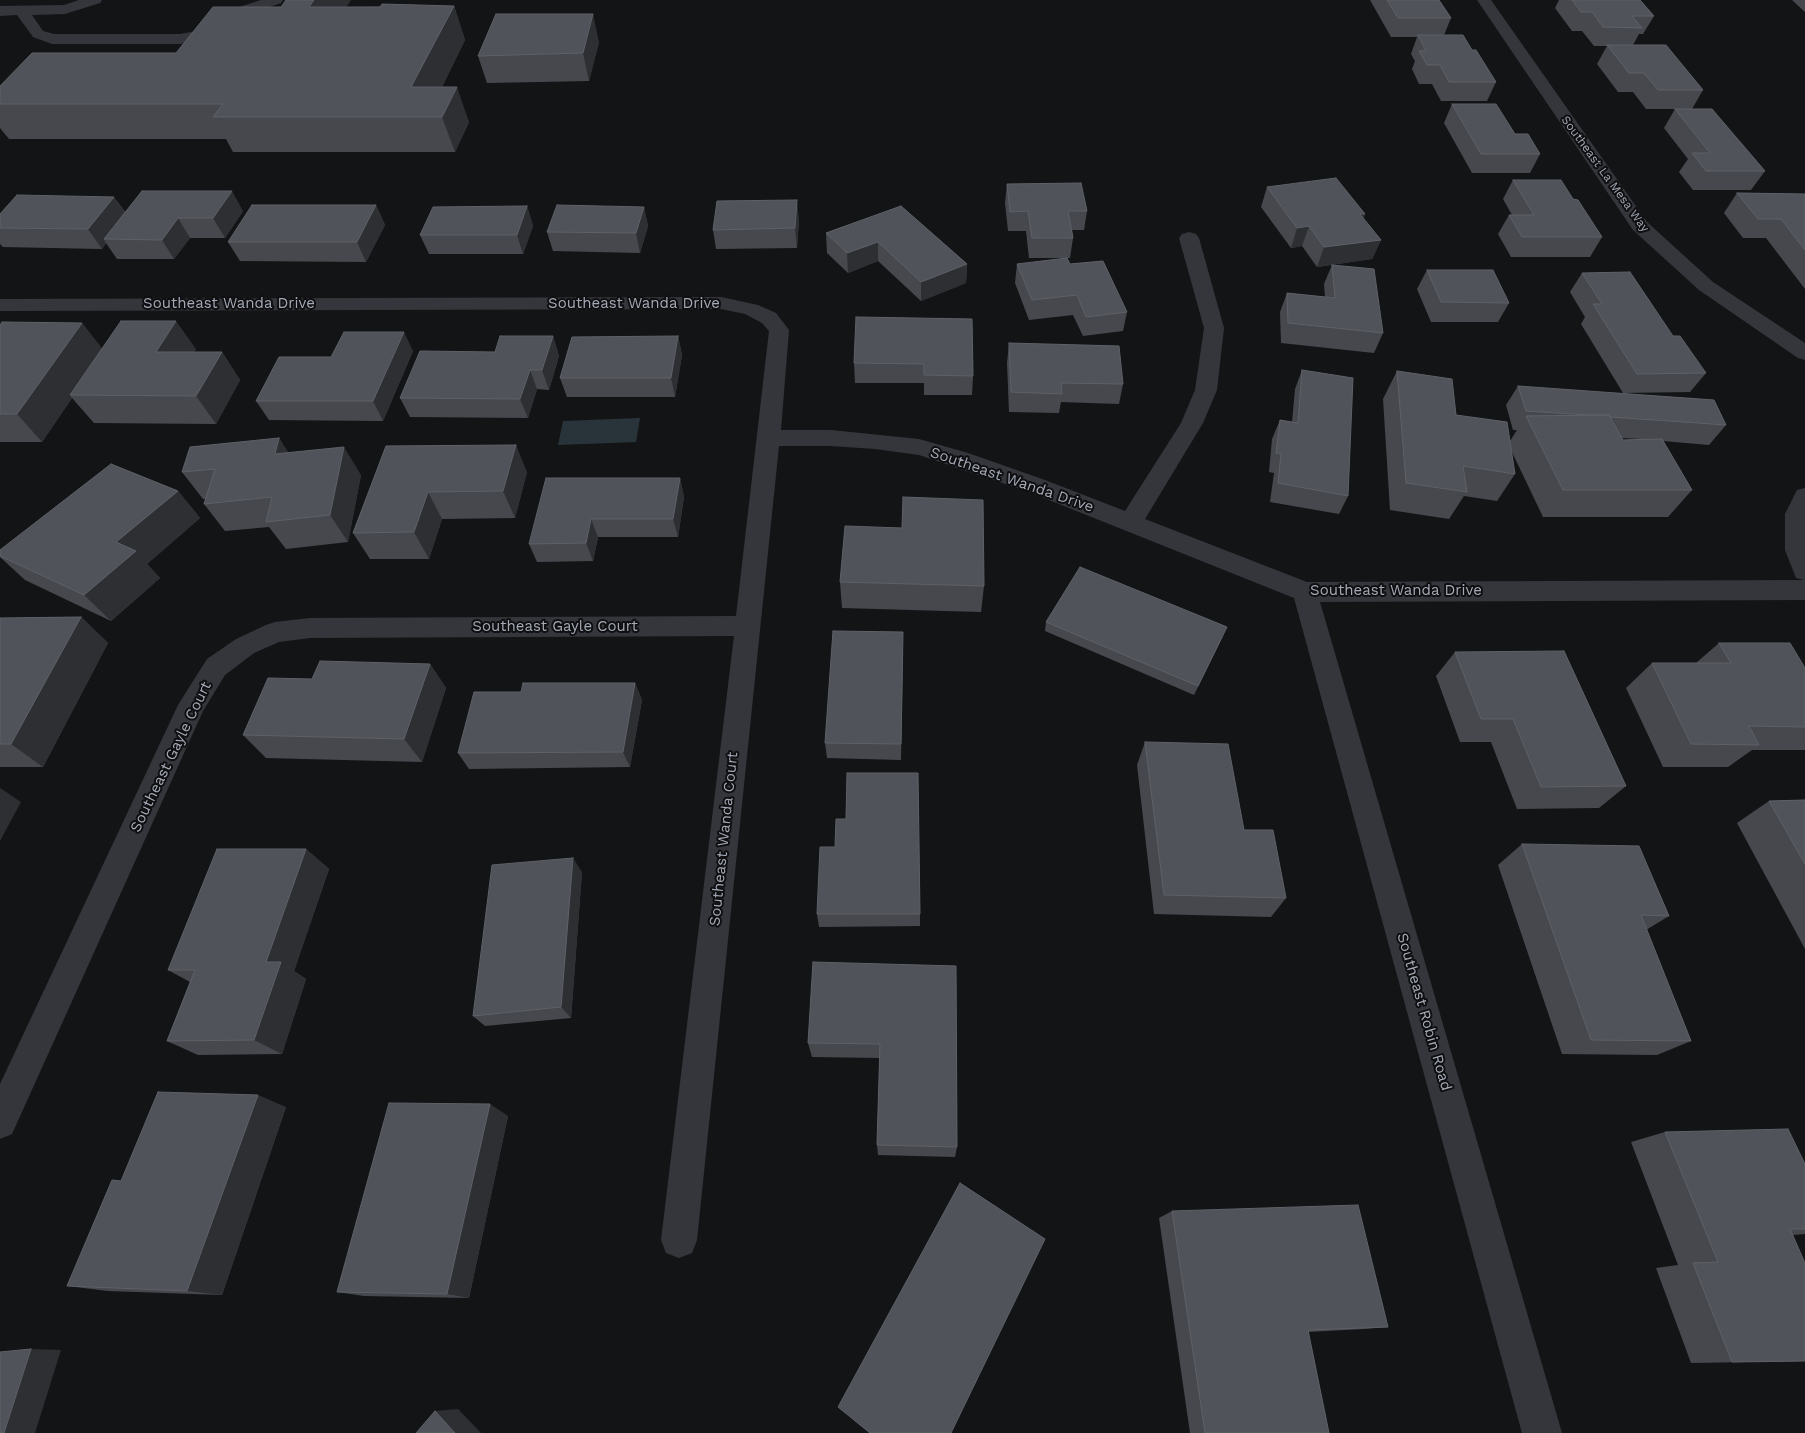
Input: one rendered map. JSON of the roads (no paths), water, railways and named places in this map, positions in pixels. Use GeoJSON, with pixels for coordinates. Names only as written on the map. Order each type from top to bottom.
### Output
{"type":"FeatureCollection","features":[{"type":"Feature","properties":{"kind":"street"},"geometry":{"type":"LineString","coordinates":[[0,11],[65,9],[95,0]]}},
{"type":"Feature","properties":{"kind":"street","name":"Southeast La Mesa Way"},"geometry":{"type":"LineString","coordinates":[[1484,0],[1640,226],[1672,258],[1706,286],[1805,353]]}},
{"type":"Feature","properties":{"kind":"street"},"geometry":{"type":"LineString","coordinates":[[22,11],[38,34],[52,39],[180,39],[228,31],[263,20],[281,5]]}},
{"type":"Feature","properties":{"kind":"street"},"geometry":{"type":"LineString","coordinates":[[181,24],[281,5]]}},
{"type":"Feature","properties":{"kind":"street"},"geometry":{"type":"LineString","coordinates":[[22,11],[60,23],[69,23]]}},
{"type":"Feature","properties":{"kind":"street"},"geometry":{"type":"LineString","coordinates":[[1130,523],[1161,476],[1192,423],[1206,390],[1214,328],[1189,238]]}},
{"type":"Feature","properties":{"kind":"street","name":"Southeast Wanda Drive"},"geometry":{"type":"LineString","coordinates":[[0,305],[721,303],[751,309],[769,318],[778,330],[769,438],[830,438],[919,448],[968,462],[1305,592],[1805,590]]}},
{"type":"Feature","properties":{"kind":"street","name":"Southeast Wanda Court"},"geometry":{"type":"LineString","coordinates":[[679,1240],[769,438]]}},
{"type":"Feature","properties":{"kind":"street"},"geometry":{"type":"LineString","coordinates":[[1805,496],[1797,514],[1798,550],[1805,571]]}},
{"type":"Feature","properties":{"kind":"street","name":"Southeast Robin Road"},"geometry":{"type":"LineString","coordinates":[[1305,592],[1542,1433]]}},
{"type":"Feature","properties":{"kind":"street","name":"Southeast Gayle Court"},"geometry":{"type":"LineString","coordinates":[[0,1122],[192,705],[216,666],[245,646],[275,632],[310,628],[748,626]]}}]}
